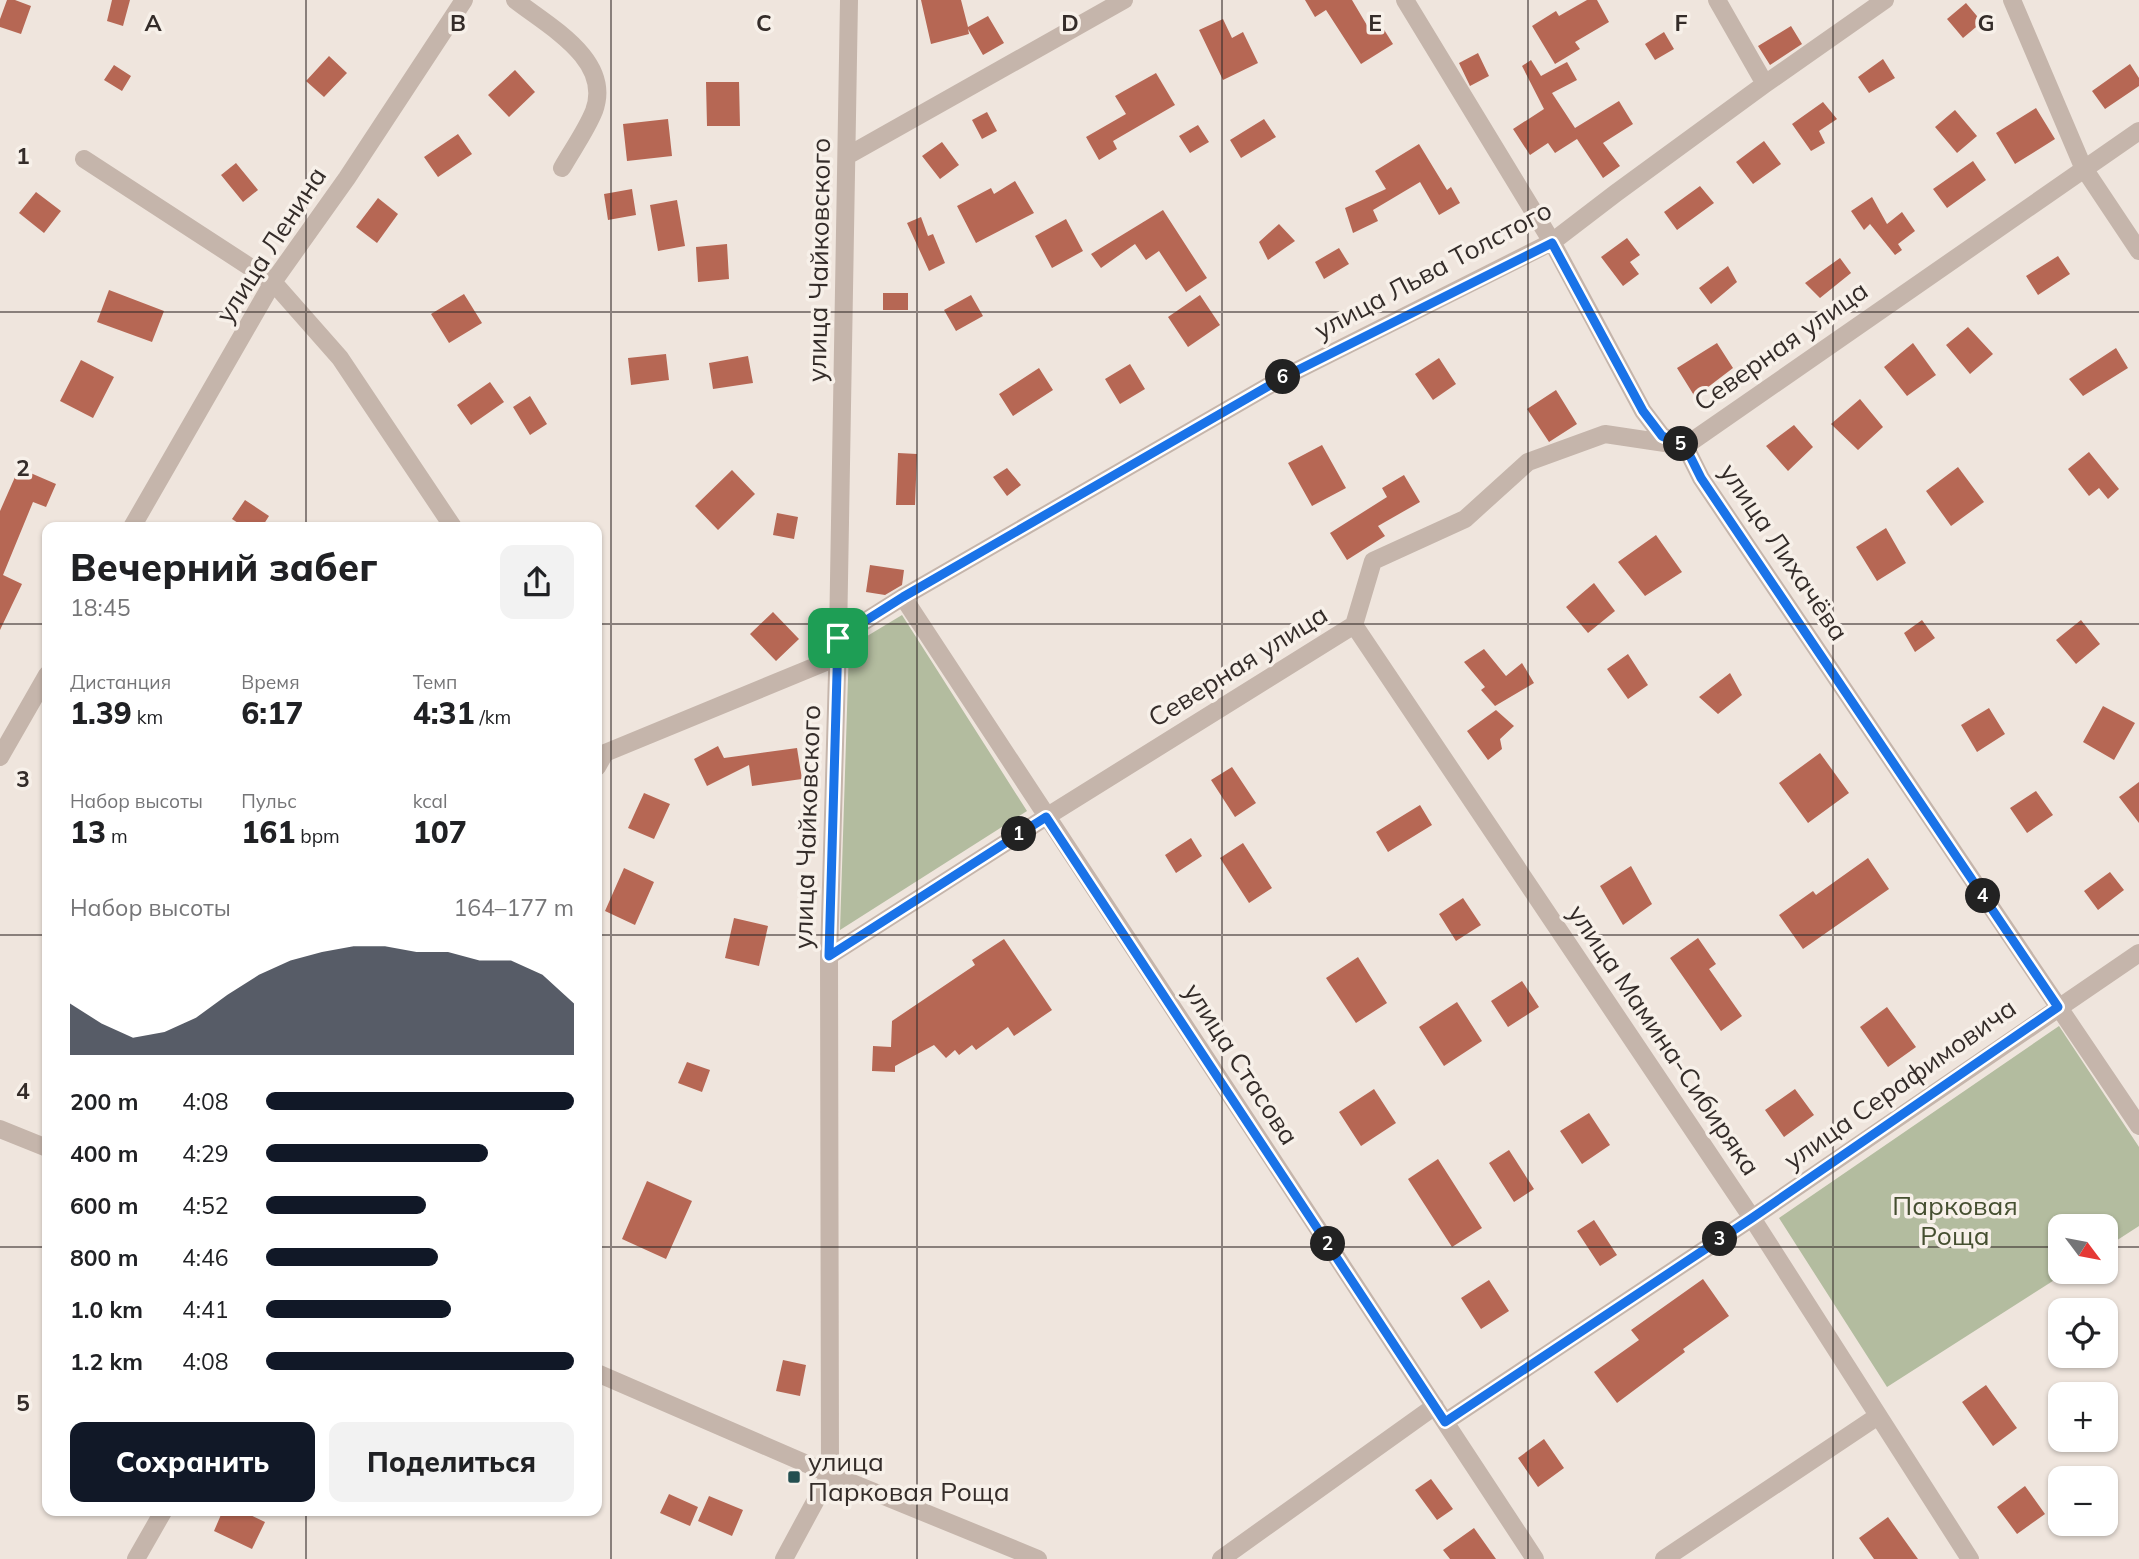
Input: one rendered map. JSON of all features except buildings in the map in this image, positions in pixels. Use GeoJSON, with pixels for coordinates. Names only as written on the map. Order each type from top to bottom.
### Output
{"type":"FeatureCollection","features":[{"type":"Feature","properties":{"kind":"street","name":"улица Ленина"},"geometry":{"type":"LineString","coordinates":[[135,522],[272,282],[346,178],[464,0]]}},
{"type":"Feature","properties":{"kind":"street"},"geometry":{"type":"LineString","coordinates":[[515,0],[579,51],[595,73],[598,89],[594,111],[562,168]]}},
{"type":"Feature","properties":{"kind":"street","name":"улица Чайковского"},"geometry":{"type":"LineString","coordinates":[[784,1559],[830,1474],[829,956],[838,657],[849,0]]}},
{"type":"Feature","properties":{"kind":"street"},"geometry":{"type":"LineString","coordinates":[[847,156],[1124,0]]}},
{"type":"Feature","properties":{"kind":"street"},"geometry":{"type":"LineString","coordinates":[[1405,0],[1552,243],[1643,411],[1662,436],[1685,446]]}},
{"type":"Feature","properties":{"kind":"street"},"geometry":{"type":"LineString","coordinates":[[1717,0],[1765,83]]}},
{"type":"Feature","properties":{"kind":"street","name":"улица Льва Толстого"},"geometry":{"type":"LineString","coordinates":[[838,638],[903,597],[1284,377],[1552,243],[1765,83],[1885,0]]}},
{"type":"Feature","properties":{"kind":"street"},"geometry":{"type":"LineString","coordinates":[[2012,0],[2083,167],[2139,251]]}},
{"type":"Feature","properties":{"kind":"street","name":"Северная улица"},"geometry":{"type":"LineString","coordinates":[[829,956],[1354,625],[1373,561],[1465,519],[1528,462],[1605,433],[1685,446],[2083,167],[2139,131]]}},
{"type":"Feature","properties":{"kind":"street"},"geometry":{"type":"LineString","coordinates":[[84,159],[272,282],[340,358],[450,522]]}},
{"type":"Feature","properties":{"kind":"street","name":"улица Лихачёва"},"geometry":{"type":"LineString","coordinates":[[1685,446],[1701,478],[2139,1126]]}},
{"type":"Feature","properties":{"kind":"street","name":"улица Стасова"},"geometry":{"type":"LineString","coordinates":[[903,597],[1535,1559]]}},
{"type":"Feature","properties":{"kind":"street","name":"улица Мамина-Сибиряка"},"geometry":{"type":"LineString","coordinates":[[1354,625],[1752,1218],[1969,1559]]}},
{"type":"Feature","properties":{"kind":"street"},"geometry":{"type":"LineString","coordinates":[[602,753],[838,657]]}},
{"type":"Feature","properties":{"kind":"street"},"geometry":{"type":"LineString","coordinates":[[0,757],[42,684]]}},
{"type":"Feature","properties":{"kind":"street","name":"улица Серафимовича"},"geometry":{"type":"LineString","coordinates":[[1445,1422],[1752,1218],[2139,953]]}},
{"type":"Feature","properties":{"kind":"street"},"geometry":{"type":"LineString","coordinates":[[0,1129],[42,1145]]}},
{"type":"Feature","properties":{"kind":"street"},"geometry":{"type":"LineString","coordinates":[[602,1375],[830,1474],[1038,1559]]}},
{"type":"Feature","properties":{"kind":"street"},"geometry":{"type":"LineString","coordinates":[[1221,1559],[1435,1406]]}},
{"type":"Feature","properties":{"kind":"street"},"geometry":{"type":"LineString","coordinates":[[1664,1559],[1878,1416]]}},
{"type":"Feature","properties":{"kind":"street"},"geometry":{"type":"LineString","coordinates":[[136,1559],[161,1516]]}},
{"type":"Feature","properties":{"kind":"green space"},"geometry":{"type":"Polygon","coordinates":[[[902,615],[1027,811],[840,930],[849,647],[902,615]]]}},
{"type":"Feature","properties":{"kind":"green space","name":"Парковая Роща"},"geometry":{"type":"Polygon","coordinates":[[[2059,1026],[2139,1147],[2139,1226],[2118,1240],[2118,1214],[2048,1214],[2048,1284],[1887,1387],[1779,1218],[2059,1026]]]}},
{"type":"Feature","properties":{"kind":"place","name":"улица Парковая Роща"},"geometry":{"type":"Point","coordinates":[794,1477]}},
{"type":"Feature","properties":{"kind":"route"},"geometry":{"type":"LineString","coordinates":[[1552,243],[1643,411],[1662,436],[1685,446],[1701,478],[2058,1007],[1752,1218],[1445,1422],[1046,817],[829,956],[838,638],[903,597],[1284,377],[1552,243]]}}]}
